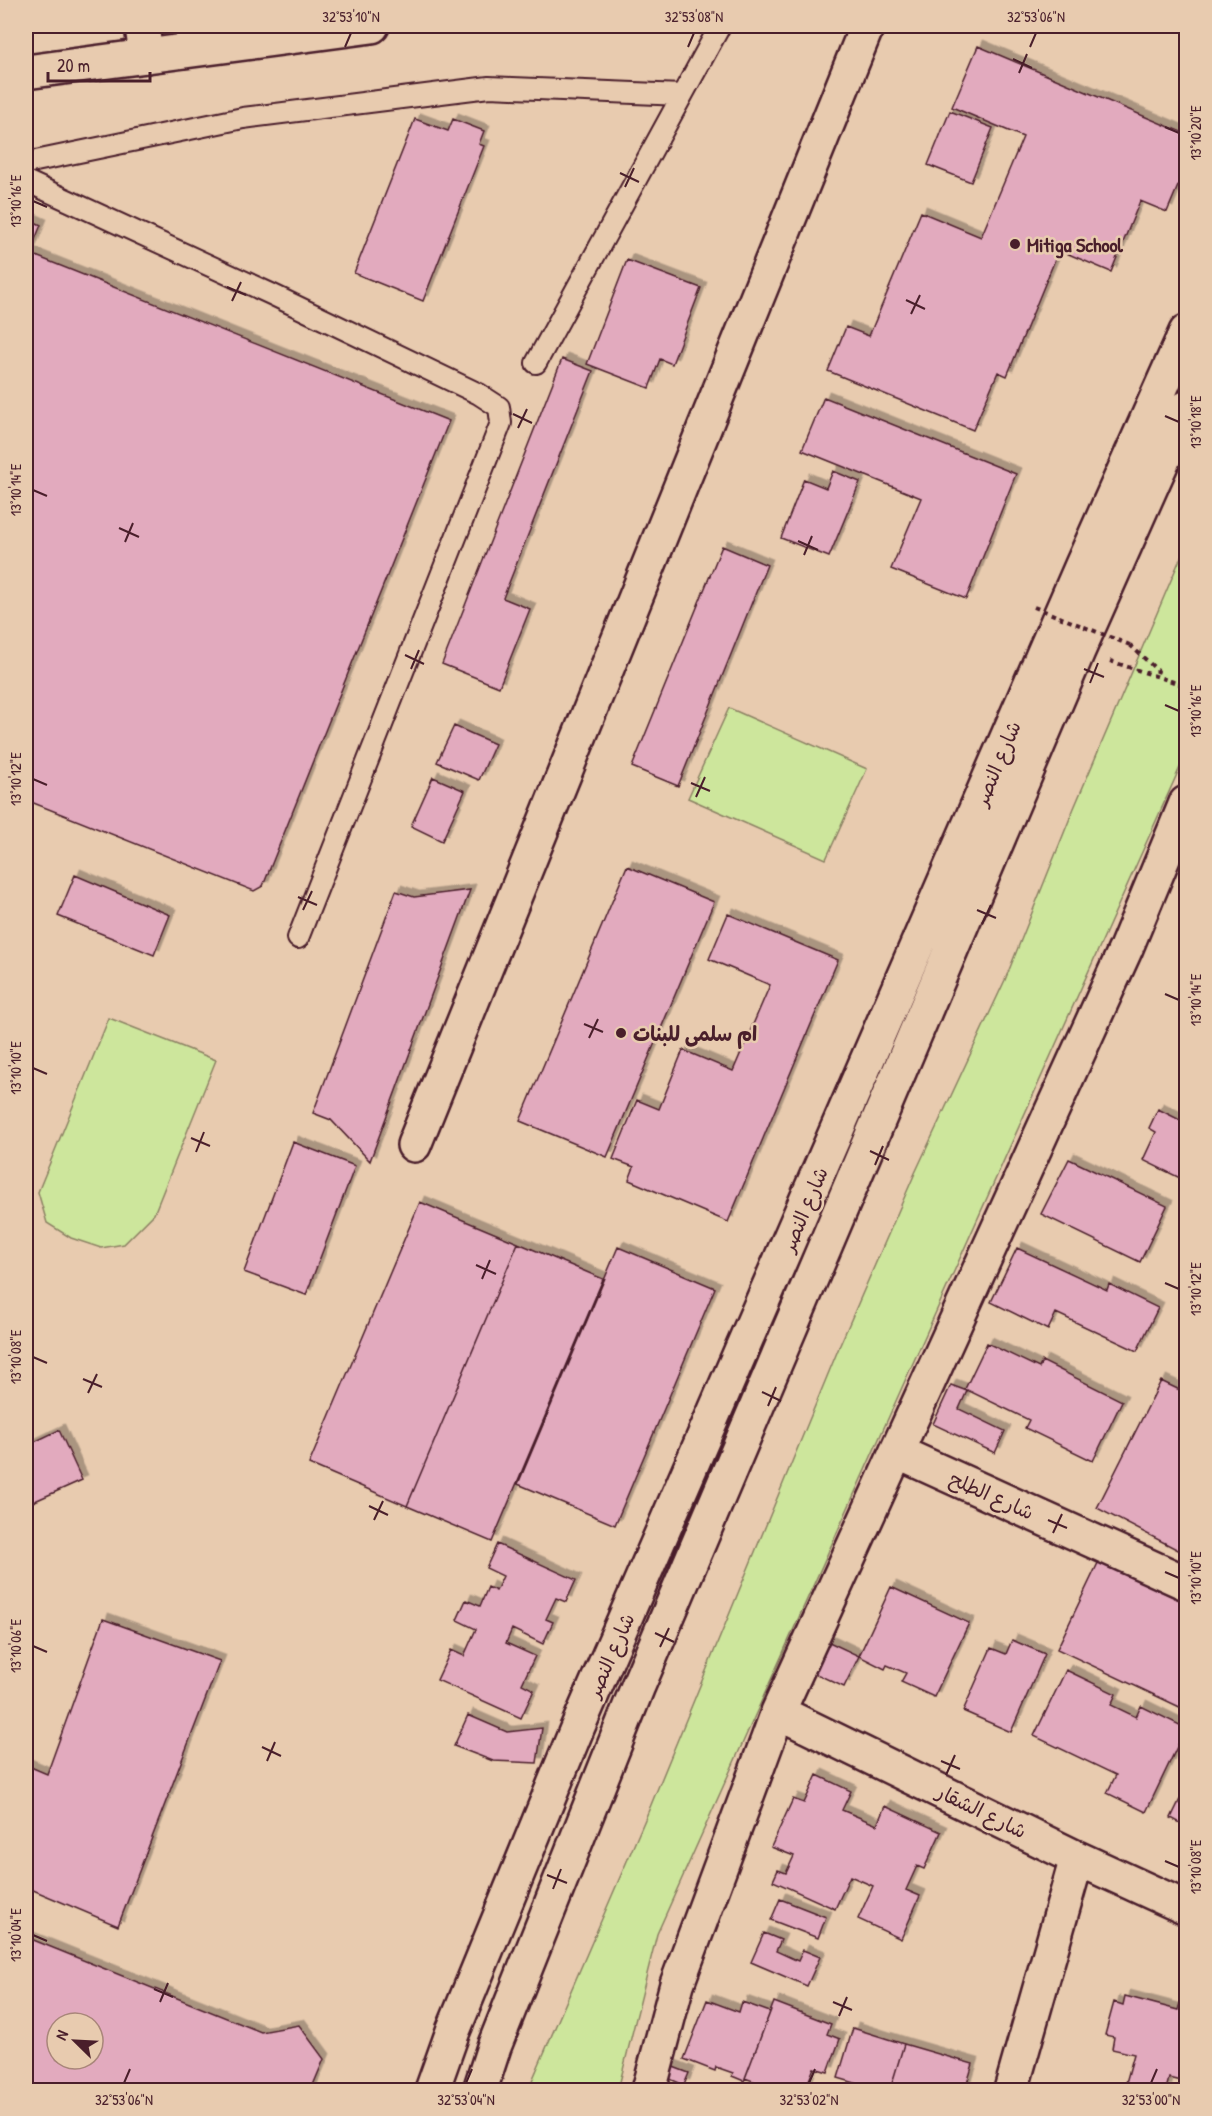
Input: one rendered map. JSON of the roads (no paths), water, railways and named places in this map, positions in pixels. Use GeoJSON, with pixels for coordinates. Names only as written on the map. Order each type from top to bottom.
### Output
{"type":"FeatureCollection","features":[{"type":"Feature","properties":{"kind":"main road"},"geometry":{"type":"LineString","coordinates":[[26,72],[144,41],[372,26]]}},
{"type":"Feature","properties":{"kind":"main road"},"geometry":{"type":"LineString","coordinates":[[414,1145],[867,26]]}},
{"type":"Feature","properties":{"kind":"main road","name":"شارع النصر"},"geometry":{"type":"LineString","coordinates":[[432,2091],[453,2031],[576,1731],[1082,565],[1186,332]]}},
{"type":"Feature","properties":{"kind":"main road","name":"شارع النصر"},"geometry":{"type":"LineString","coordinates":[[480,2091],[494,2047],[638,1686],[1078,651],[1186,408]]}},
{"type":"Feature","properties":{"kind":"main road"},"geometry":{"type":"LineString","coordinates":[[649,2091],[677,1984],[778,1712],[1126,948],[1186,803]]}},
{"type":"Feature","properties":{"kind":"main road","name":"شارع الطلح"},"geometry":{"type":"LineString","coordinates":[[897,1452],[1186,1583]]}},
{"type":"Feature","properties":{"kind":"main road","name":"شارع الشقار"},"geometry":{"type":"LineString","coordinates":[[778,1712],[1077,1858],[1186,1908]]}},
{"type":"Feature","properties":{"kind":"main road"},"geometry":{"type":"LineString","coordinates":[[1011,2091],[1077,1858]]}},
{"type":"Feature","properties":{"kind":"lane"},"geometry":{"type":"LineString","coordinates":[[536,363],[720,26]]}},
{"type":"Feature","properties":{"kind":"lane"},"geometry":{"type":"LineString","coordinates":[[26,164],[243,118],[489,87],[682,95]]}},
{"type":"Feature","properties":{"kind":"lane"},"geometry":{"type":"LineString","coordinates":[[26,181],[479,393],[499,407],[501,423],[298,938]]}},
{"type":"Feature","properties":{"kind":"place","name":"Mitiga School"},"geometry":{"type":"Point","coordinates":[1015,244]}},
{"type":"Feature","properties":{"kind":"place","name":"ام سلمى للبنات"},"geometry":{"type":"Point","coordinates":[621,1033]}}]}
